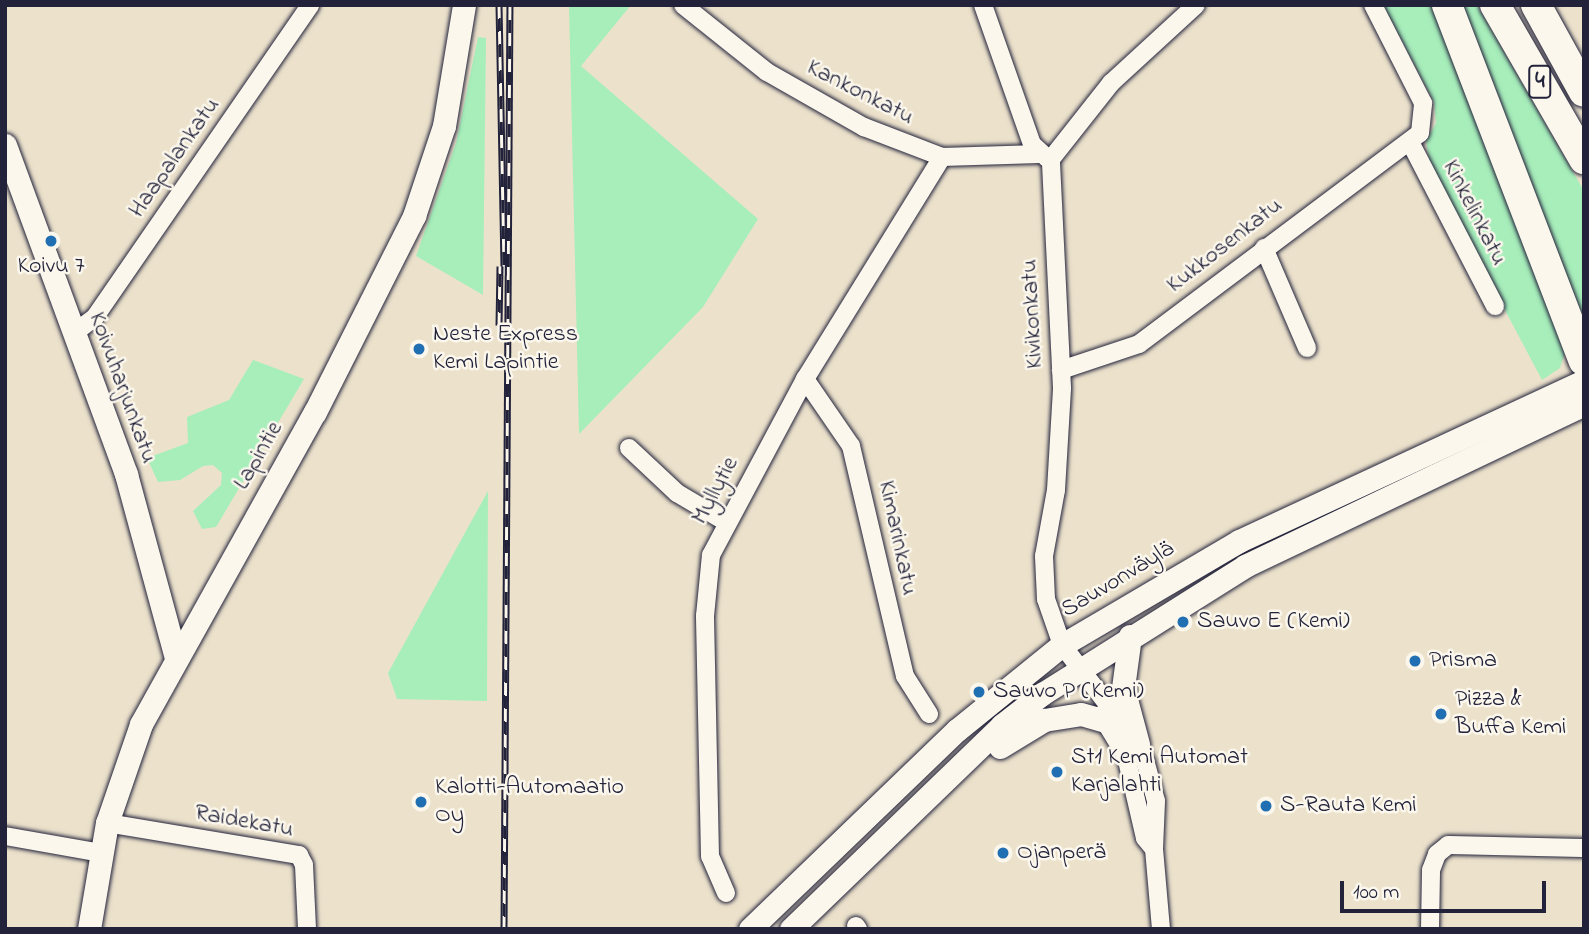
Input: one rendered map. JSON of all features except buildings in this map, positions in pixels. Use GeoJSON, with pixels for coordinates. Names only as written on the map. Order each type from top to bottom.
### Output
{"type":"FeatureCollection","features":[{"type":"Feature","properties":{"kind":"highway"},"geometry":{"type":"LineString","coordinates":[[1447,5],[1584,361]]}},
{"type":"Feature","properties":{"kind":"highway","name":"4"},"geometry":{"type":"LineString","coordinates":[[1495,5],[1584,159]]}},
{"type":"Feature","properties":{"kind":"highway","name":"4"},"geometry":{"type":"LineString","coordinates":[[1536,5],[1584,92]]}},
{"type":"Feature","properties":{"kind":"main road","name":"Lapintie"},"geometry":{"type":"LineString","coordinates":[[89,929],[107,824],[141,724],[175,654],[315,412],[414,216],[447,114],[464,5]]}},
{"type":"Feature","properties":{"kind":"main road","name":"Koivuharjunkatu"},"geometry":{"type":"LineString","coordinates":[[5,145],[145,533],[175,654]]}},
{"type":"Feature","properties":{"kind":"main road","name":"Sauvonväylä"},"geometry":{"type":"LineString","coordinates":[[750,929],[957,730],[1062,645],[1238,541],[1584,381]]}},
{"type":"Feature","properties":{"kind":"main road"},"geometry":{"type":"LineString","coordinates":[[791,929],[1002,725],[1079,669],[1291,541],[1584,404]]}},
{"type":"Feature","properties":{"kind":"main road"},"geometry":{"type":"LineString","coordinates":[[1130,636],[1123,688],[1138,744]]}},
{"type":"Feature","properties":{"kind":"main road"},"geometry":{"type":"LineString","coordinates":[[968,758],[989,756],[1037,722],[1081,714],[1105,721]]}},
{"type":"Feature","properties":{"kind":"street","name":"Haapalankatu"},"geometry":{"type":"LineString","coordinates":[[74,333],[95,317],[310,5]]}},
{"type":"Feature","properties":{"kind":"street","name":"Kankonkatu"},"geometry":{"type":"LineString","coordinates":[[683,5],[754,62],[832,112],[942,156],[1045,157]]}},
{"type":"Feature","properties":{"kind":"street","name":"Kivikonkatu"},"geometry":{"type":"LineString","coordinates":[[984,5],[1045,157],[1061,370],[1056,490],[1044,570],[1051,620],[1062,645],[1079,669]]}},
{"type":"Feature","properties":{"kind":"street"},"geometry":{"type":"LineString","coordinates":[[1045,157],[1177,12],[1196,5]]}},
{"type":"Feature","properties":{"kind":"street"},"geometry":{"type":"LineString","coordinates":[[1373,5],[1423,103],[1423,127],[1410,142]]}},
{"type":"Feature","properties":{"kind":"street","name":"Kukkosenkatu"},"geometry":{"type":"LineString","coordinates":[[1061,370],[1139,344],[1264,248],[1410,142]]}},
{"type":"Feature","properties":{"kind":"street","name":"Kinkelinkatu"},"geometry":{"type":"LineString","coordinates":[[1410,142],[1495,306]]}},
{"type":"Feature","properties":{"kind":"street","name":"Myllytie"},"geometry":{"type":"LineString","coordinates":[[726,893],[710,856],[705,616],[708,571],[726,522],[805,379],[942,156]]}},
{"type":"Feature","properties":{"kind":"street"},"geometry":{"type":"LineString","coordinates":[[1264,248],[1307,348]]}},
{"type":"Feature","properties":{"kind":"street","name":"Kimarinkatu"},"geometry":{"type":"LineString","coordinates":[[805,379],[851,446],[905,676],[929,714]]}},
{"type":"Feature","properties":{"kind":"street"},"geometry":{"type":"LineString","coordinates":[[629,448],[677,494],[726,522]]}},
{"type":"Feature","properties":{"kind":"street"},"geometry":{"type":"LineString","coordinates":[[1079,669],[1088,696],[1126,756],[1145,838],[1154,849]]}},
{"type":"Feature","properties":{"kind":"street"},"geometry":{"type":"LineString","coordinates":[[1079,669],[1138,744],[1157,801],[1154,849],[1161,929]]}},
{"type":"Feature","properties":{"kind":"street","name":"Raidekatu"},"geometry":{"type":"LineString","coordinates":[[107,824],[299,855],[304,865],[307,929]]}},
{"type":"Feature","properties":{"kind":"street"},"geometry":{"type":"LineString","coordinates":[[5,836],[101,853]]}},
{"type":"Feature","properties":{"kind":"street"},"geometry":{"type":"LineString","coordinates":[[1430,929],[1431,870],[1437,854],[1448,845],[1584,848]]}},
{"type":"Feature","properties":{"kind":"green space"},"geometry":{"type":"Polygon","coordinates":[[[569,5],[631,5],[581,66],[758,219],[703,307],[579,434],[569,5]]]}},
{"type":"Feature","properties":{"kind":"green space"},"geometry":{"type":"Polygon","coordinates":[[[1383,5],[1434,5],[1566,349],[1560,368],[1542,380],[1431,171],[1426,141],[1436,123],[1434,102],[1383,5]]]}},
{"type":"Feature","properties":{"kind":"green space"},"geometry":{"type":"Polygon","coordinates":[[[1455,5],[1477,5],[1584,191],[1584,329],[1455,5]]]}},
{"type":"Feature","properties":{"kind":"green space"},"geometry":{"type":"Polygon","coordinates":[[[478,37],[486,38],[483,295],[416,256],[456,143],[478,37]]]}},
{"type":"Feature","properties":{"kind":"green space"},"geometry":{"type":"Polygon","coordinates":[[[253,360],[304,379],[216,527],[202,529],[193,511],[221,485],[222,473],[213,465],[203,466],[180,480],[158,482],[147,458],[188,443],[187,417],[229,400],[253,360]]]}},
{"type":"Feature","properties":{"kind":"green space"},"geometry":{"type":"Polygon","coordinates":[[[488,491],[487,701],[397,699],[388,673],[488,491]]]}},
{"type":"Feature","properties":{"kind":"railway"},"geometry":{"type":"LineString","coordinates":[[499,5],[504,275]]}},
{"type":"Feature","properties":{"kind":"railway"},"geometry":{"type":"LineString","coordinates":[[504,929],[510,5]]}},
{"type":"Feature","properties":{"kind":"railway"},"geometry":{"type":"LineString","coordinates":[[499,325],[500,266]]}},
{"type":"Feature","properties":{"kind":"place","name":"Koivu 7"},"geometry":{"type":"Point","coordinates":[51,241]}},
{"type":"Feature","properties":{"kind":"place","name":"Neste Express Kemi Lapintie"},"geometry":{"type":"Point","coordinates":[419,349]}},
{"type":"Feature","properties":{"kind":"place","name":"Sauvo E (Kemi)"},"geometry":{"type":"Point","coordinates":[1183,622]}},
{"type":"Feature","properties":{"kind":"place","name":"Prisma"},"geometry":{"type":"Point","coordinates":[1415,661]}},
{"type":"Feature","properties":{"kind":"place","name":"Sauvo P (Kemi)"},"geometry":{"type":"Point","coordinates":[979,692]}},
{"type":"Feature","properties":{"kind":"place","name":"Pizza & Buffa Kemi"},"geometry":{"type":"Point","coordinates":[1441,714]}},
{"type":"Feature","properties":{"kind":"place","name":"St1 Kemi Automat Karjalahti"},"geometry":{"type":"Point","coordinates":[1057,772]}},
{"type":"Feature","properties":{"kind":"place","name":"Kalotti-Automaatio Oy"},"geometry":{"type":"Point","coordinates":[421,802]}},
{"type":"Feature","properties":{"kind":"place","name":"S-Rauta Kemi"},"geometry":{"type":"Point","coordinates":[1266,806]}},
{"type":"Feature","properties":{"kind":"place","name":"Ojanperä"},"geometry":{"type":"Point","coordinates":[1003,853]}}]}
